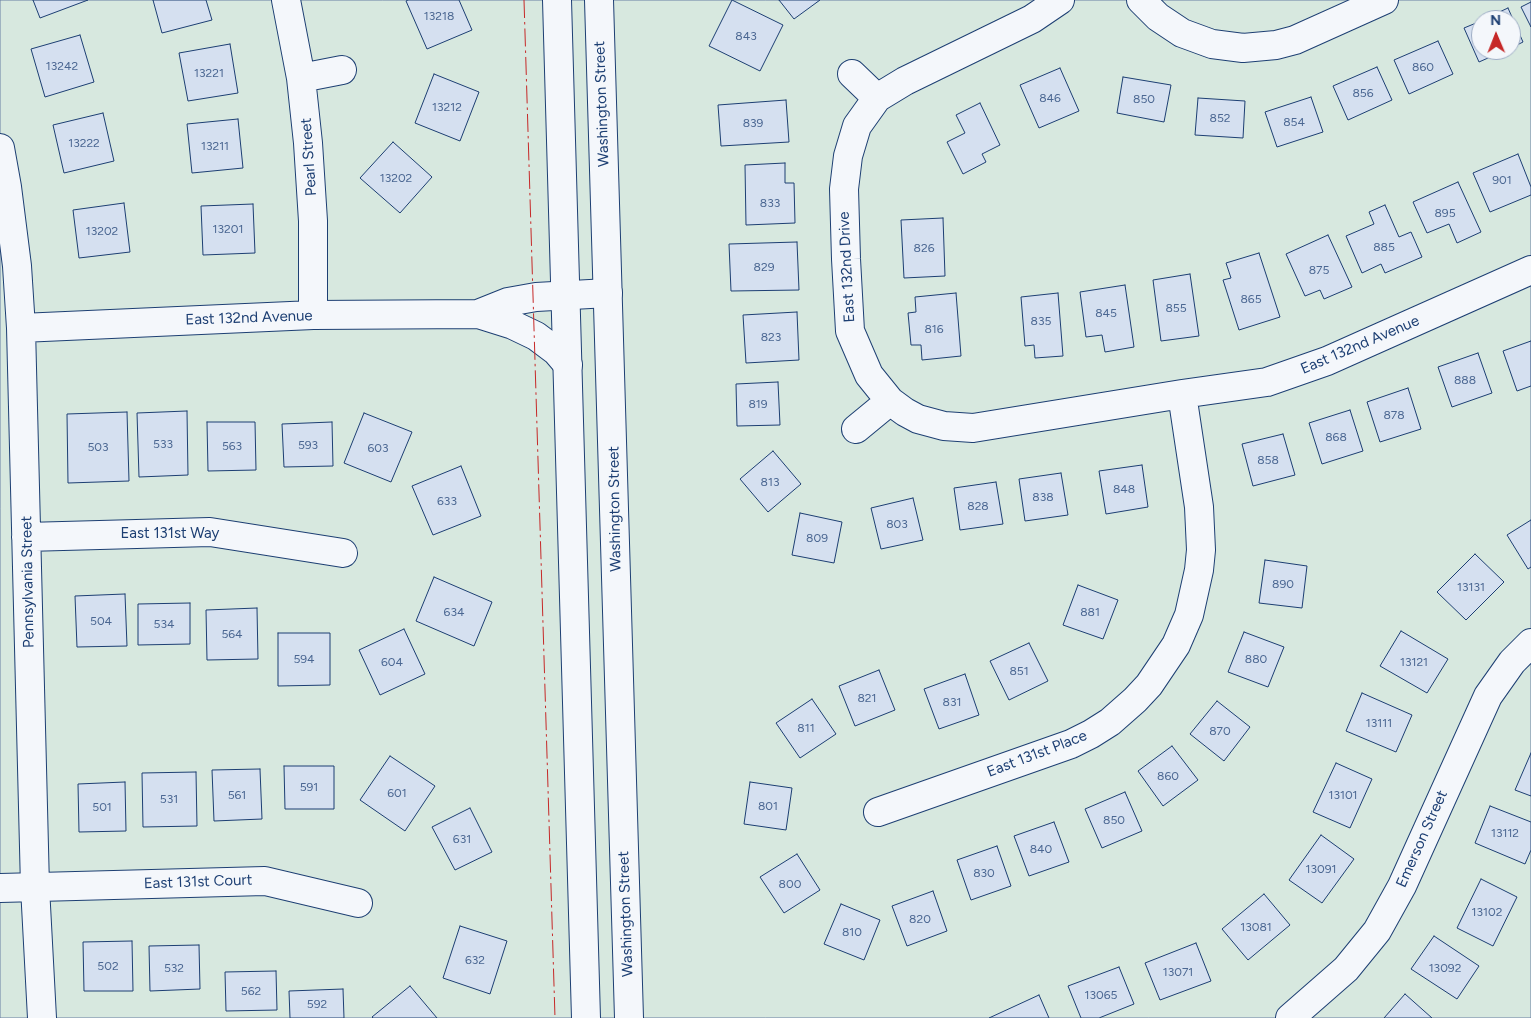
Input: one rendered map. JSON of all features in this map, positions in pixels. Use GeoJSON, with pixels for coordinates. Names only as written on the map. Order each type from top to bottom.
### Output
{"type":"FeatureCollection","features":[{"type":"Feature","properties":{"kind":"street","name":"Pearl Street"},"geometry":{"type":"LineString","coordinates":[[286,0],[301,78],[308,143],[313,221],[313,315]]}},
{"type":"Feature","properties":{"kind":"street"},"geometry":{"type":"LineString","coordinates":[[557,0],[586,1018]]}},
{"type":"Feature","properties":{"kind":"street","name":"Washington Street"},"geometry":{"type":"LineString","coordinates":[[599,0],[630,1018]]}},
{"type":"Feature","properties":{"kind":"street","name":"East 132nd Drive"},"geometry":{"type":"LineString","coordinates":[[1060,0],[1032,19],[905,81],[877,98],[857,126],[848,156],[844,189],[850,331],[869,375],[890,401],[918,419],[944,426],[973,428],[1182,394]]}},
{"type":"Feature","properties":{"kind":"street"},"geometry":{"type":"LineString","coordinates":[[1141,0],[1158,17],[1182,33],[1212,44],[1243,48],[1276,45],[1295,40],[1384,0]]}},
{"type":"Feature","properties":{"kind":"street"},"geometry":{"type":"LineString","coordinates":[[301,78],[342,70]]}},
{"type":"Feature","properties":{"kind":"street"},"geometry":{"type":"LineString","coordinates":[[852,74],[877,98]]}},
{"type":"Feature","properties":{"kind":"street","name":"Pennsylvania Street"},"geometry":{"type":"LineString","coordinates":[[0,148],[17,266],[21,328],[36,887],[42,1018]]}},
{"type":"Feature","properties":{"kind":"street","name":"East 132nd Avenue"},"geometry":{"type":"LineString","coordinates":[[1182,394],[1267,382],[1293,374],[1327,361],[1531,270]]}},
{"type":"Feature","properties":{"kind":"street","name":"East 132nd Avenue"},"geometry":{"type":"LineString","coordinates":[[478,314],[522,299],[566,294],[608,293]]}},
{"type":"Feature","properties":{"kind":"street","name":"East 132nd Avenue"},"geometry":{"type":"LineString","coordinates":[[21,328],[313,315],[478,314],[513,325],[536,336],[556,351],[568,365]]}},
{"type":"Feature","properties":{"kind":"street","name":"East 131st Place"},"geometry":{"type":"LineString","coordinates":[[878,812],[1078,740],[1110,722],[1149,685],[1176,645],[1189,615],[1199,570],[1201,550],[1199,507],[1182,394]]}},
{"type":"Feature","properties":{"kind":"street"},"geometry":{"type":"LineString","coordinates":[[856,429],[890,401]]}},
{"type":"Feature","properties":{"kind":"street","name":"East 131st Way"},"geometry":{"type":"LineString","coordinates":[[26,537],[210,532],[343,553]]}},
{"type":"Feature","properties":{"kind":"street","name":"Emerson Street"},"geometry":{"type":"LineString","coordinates":[[1290,1018],[1346,969],[1377,931],[1402,886],[1488,696],[1512,662],[1531,643]]}},
{"type":"Feature","properties":{"kind":"street","name":"East 131st Court"},"geometry":{"type":"LineString","coordinates":[[0,888],[265,880],[358,903]]}},
{"type":"Feature","properties":{"kind":"shaded area"},"geometry":{"type":"Polygon","coordinates":[[[0,0],[1531,0],[1531,1018],[0,1018],[0,0]]]}},
{"type":"Feature","properties":{"kind":"building"},"geometry":{"type":"Polygon","coordinates":[[[33,0],[88,0],[40,18],[33,0]]]}},
{"type":"Feature","properties":{"kind":"building"},"geometry":{"type":"Polygon","coordinates":[[[153,0],[206,0],[212,20],[162,33],[153,0]]]}},
{"type":"Feature","properties":{"kind":"building"},"geometry":{"type":"Polygon","coordinates":[[[459,0],[472,30],[427,49],[406,1],[459,0]]]}},
{"type":"Feature","properties":{"kind":"building"},"geometry":{"type":"Polygon","coordinates":[[[732,0],[783,25],[760,71],[709,46],[732,0]]]}},
{"type":"Feature","properties":{"kind":"building"},"geometry":{"type":"Polygon","coordinates":[[[779,0],[820,0],[794,19],[779,0]]]}},
{"type":"Feature","properties":{"kind":"building"},"geometry":{"type":"Polygon","coordinates":[[[1531,2],[1531,27],[1521,7],[1531,2]]]}},
{"type":"Feature","properties":{"kind":"building"},"geometry":{"type":"Polygon","coordinates":[[[1471,25],[1471,44],[1464,28],[1471,25]]]}},
{"type":"Feature","properties":{"kind":"building"},"geometry":{"type":"Polygon","coordinates":[[[80,35],[94,82],[45,97],[31,49],[80,35]]]}},
{"type":"Feature","properties":{"kind":"building"},"geometry":{"type":"Polygon","coordinates":[[[1438,41],[1453,74],[1409,94],[1394,60],[1438,41]]]}},
{"type":"Feature","properties":{"kind":"building"},"geometry":{"type":"Polygon","coordinates":[[[230,44],[238,93],[188,101],[179,53],[230,44]]]}},
{"type":"Feature","properties":{"kind":"building"},"geometry":{"type":"Polygon","coordinates":[[[1377,67],[1392,100],[1348,120],[1333,86],[1377,67]]]}},
{"type":"Feature","properties":{"kind":"building"},"geometry":{"type":"Polygon","coordinates":[[[1060,68],[1079,111],[1039,128],[1020,85],[1060,68]]]}},
{"type":"Feature","properties":{"kind":"building"},"geometry":{"type":"Polygon","coordinates":[[[434,74],[479,92],[460,141],[415,123],[434,74]]]}},
{"type":"Feature","properties":{"kind":"building"},"geometry":{"type":"Polygon","coordinates":[[[1123,77],[1171,85],[1164,122],[1117,113],[1123,77]]]}},
{"type":"Feature","properties":{"kind":"building"},"geometry":{"type":"Polygon","coordinates":[[[1311,97],[1323,132],[1277,147],[1265,112],[1311,97]]]}},
{"type":"Feature","properties":{"kind":"building"},"geometry":{"type":"Polygon","coordinates":[[[1198,98],[1245,101],[1243,138],[1195,135],[1198,98]]]}},
{"type":"Feature","properties":{"kind":"building"},"geometry":{"type":"Polygon","coordinates":[[[786,100],[789,142],[721,146],[718,105],[786,100]]]}},
{"type":"Feature","properties":{"kind":"building"},"geometry":{"type":"Polygon","coordinates":[[[980,103],[1000,145],[982,154],[986,162],[963,174],[947,142],[965,133],[956,115],[980,103]]]}},
{"type":"Feature","properties":{"kind":"building"},"geometry":{"type":"Polygon","coordinates":[[[103,113],[114,161],[64,173],[53,125],[103,113]]]}},
{"type":"Feature","properties":{"kind":"building"},"geometry":{"type":"Polygon","coordinates":[[[238,119],[243,168],[192,173],[187,124],[238,119]]]}},
{"type":"Feature","properties":{"kind":"building"},"geometry":{"type":"Polygon","coordinates":[[[393,142],[432,177],[400,213],[360,178],[393,142]]]}},
{"type":"Feature","properties":{"kind":"building"},"geometry":{"type":"Polygon","coordinates":[[[1518,154],[1531,187],[1531,195],[1490,212],[1473,173],[1518,154]]]}},
{"type":"Feature","properties":{"kind":"building"},"geometry":{"type":"Polygon","coordinates":[[[785,163],[785,183],[794,183],[795,223],[746,225],[745,165],[785,163]]]}},
{"type":"Feature","properties":{"kind":"building"},"geometry":{"type":"Polygon","coordinates":[[[1458,182],[1481,232],[1457,243],[1449,224],[1427,233],[1413,202],[1458,182]]]}},
{"type":"Feature","properties":{"kind":"building"},"geometry":{"type":"Polygon","coordinates":[[[124,203],[130,252],[79,258],[73,210],[124,203]]]}},
{"type":"Feature","properties":{"kind":"building"},"geometry":{"type":"Polygon","coordinates":[[[253,204],[255,253],[203,255],[201,206],[253,204]]]}},
{"type":"Feature","properties":{"kind":"building"},"geometry":{"type":"Polygon","coordinates":[[[1385,205],[1399,237],[1411,232],[1422,257],[1385,273],[1381,264],[1362,273],[1346,236],[1374,224],[1369,212],[1385,205]]]}},
{"type":"Feature","properties":{"kind":"building"},"geometry":{"type":"Polygon","coordinates":[[[943,218],[945,276],[904,278],[901,220],[943,218]]]}},
{"type":"Feature","properties":{"kind":"building"},"geometry":{"type":"Polygon","coordinates":[[[1328,235],[1352,287],[1324,299],[1320,290],[1305,296],[1286,254],[1328,235]]]}},
{"type":"Feature","properties":{"kind":"building"},"geometry":{"type":"Polygon","coordinates":[[[797,242],[799,290],[731,291],[729,244],[797,242]]]}},
{"type":"Feature","properties":{"kind":"building"},"geometry":{"type":"Polygon","coordinates":[[[1259,253],[1280,317],[1239,330],[1223,280],[1231,278],[1226,263],[1259,253]]]}},
{"type":"Feature","properties":{"kind":"building"},"geometry":{"type":"Polygon","coordinates":[[[1190,274],[1199,336],[1161,341],[1153,280],[1190,274]]]}},
{"type":"Feature","properties":{"kind":"building"},"geometry":{"type":"Polygon","coordinates":[[[1125,285],[1134,347],[1105,352],[1102,335],[1086,337],[1080,292],[1125,285]]]}},
{"type":"Feature","properties":{"kind":"building"},"geometry":{"type":"Polygon","coordinates":[[[956,293],[961,356],[922,360],[921,345],[911,345],[908,313],[916,312],[915,297],[956,293]]]}},
{"type":"Feature","properties":{"kind":"building"},"geometry":{"type":"Polygon","coordinates":[[[1058,293],[1063,356],[1035,358],[1034,345],[1025,346],[1021,297],[1058,293]]]}},
{"type":"Feature","properties":{"kind":"building"},"geometry":{"type":"Polygon","coordinates":[[[797,312],[799,360],[746,363],[743,315],[797,312]]]}},
{"type":"Feature","properties":{"kind":"building"},"geometry":{"type":"Polygon","coordinates":[[[1531,341],[1531,386],[1517,391],[1503,351],[1531,341]]]}},
{"type":"Feature","properties":{"kind":"building"},"geometry":{"type":"Polygon","coordinates":[[[1478,353],[1492,393],[1452,407],[1438,367],[1478,353]]]}},
{"type":"Feature","properties":{"kind":"building"},"geometry":{"type":"Polygon","coordinates":[[[778,382],[780,425],[737,426],[736,384],[778,382]]]}},
{"type":"Feature","properties":{"kind":"building"},"geometry":{"type":"Polygon","coordinates":[[[1408,388],[1421,429],[1380,442],[1367,402],[1408,388]]]}},
{"type":"Feature","properties":{"kind":"building"},"geometry":{"type":"Polygon","coordinates":[[[1350,410],[1363,451],[1322,464],[1309,423],[1350,410]]]}},
{"type":"Feature","properties":{"kind":"building"},"geometry":{"type":"Polygon","coordinates":[[[187,411],[188,475],[139,477],[137,413],[187,411]]]}},
{"type":"Feature","properties":{"kind":"building"},"geometry":{"type":"Polygon","coordinates":[[[127,412],[129,481],[68,483],[67,414],[127,412]]]}},
{"type":"Feature","properties":{"kind":"building"},"geometry":{"type":"Polygon","coordinates":[[[364,413],[412,432],[391,482],[344,463],[364,413]]]}},
{"type":"Feature","properties":{"kind":"building"},"geometry":{"type":"Polygon","coordinates":[[[207,422],[255,422],[256,470],[208,471],[207,422]]]}},
{"type":"Feature","properties":{"kind":"building"},"geometry":{"type":"Polygon","coordinates":[[[332,422],[333,466],[284,467],[282,424],[332,422]]]}},
{"type":"Feature","properties":{"kind":"building"},"geometry":{"type":"Polygon","coordinates":[[[1283,434],[1295,475],[1253,486],[1242,444],[1283,434]]]}},
{"type":"Feature","properties":{"kind":"building"},"geometry":{"type":"Polygon","coordinates":[[[773,451],[801,484],[768,512],[740,479],[773,451]]]}},
{"type":"Feature","properties":{"kind":"building"},"geometry":{"type":"Polygon","coordinates":[[[1142,465],[1148,507],[1106,514],[1099,471],[1142,465]]]}},
{"type":"Feature","properties":{"kind":"building"},"geometry":{"type":"Polygon","coordinates":[[[461,466],[481,516],[433,535],[412,486],[461,466]]]}},
{"type":"Feature","properties":{"kind":"building"},"geometry":{"type":"Polygon","coordinates":[[[1061,473],[1068,515],[1025,521],[1019,479],[1061,473]]]}},
{"type":"Feature","properties":{"kind":"building"},"geometry":{"type":"Polygon","coordinates":[[[996,482],[1003,524],[960,530],[954,488],[996,482]]]}},
{"type":"Feature","properties":{"kind":"building"},"geometry":{"type":"Polygon","coordinates":[[[913,498],[923,540],[881,549],[871,508],[913,498]]]}},
{"type":"Feature","properties":{"kind":"building"},"geometry":{"type":"Polygon","coordinates":[[[800,513],[842,522],[834,563],[792,555],[800,513]]]}},
{"type":"Feature","properties":{"kind":"building"},"geometry":{"type":"Polygon","coordinates":[[[1531,520],[1531,567],[1528,569],[1507,535],[1531,520]]]}},
{"type":"Feature","properties":{"kind":"building"},"geometry":{"type":"Polygon","coordinates":[[[1475,554],[1504,582],[1466,620],[1437,592],[1475,554]]]}},
{"type":"Feature","properties":{"kind":"building"},"geometry":{"type":"Polygon","coordinates":[[[1265,560],[1307,566],[1302,608],[1259,603],[1265,560]]]}},
{"type":"Feature","properties":{"kind":"building"},"geometry":{"type":"Polygon","coordinates":[[[434,577],[492,602],[474,646],[416,621],[434,577]]]}},
{"type":"Feature","properties":{"kind":"building"},"geometry":{"type":"Polygon","coordinates":[[[1078,585],[1118,600],[1103,639],[1063,625],[1078,585]]]}},
{"type":"Feature","properties":{"kind":"building"},"geometry":{"type":"Polygon","coordinates":[[[125,594],[127,646],[77,647],[75,596],[125,594]]]}},
{"type":"Feature","properties":{"kind":"building"},"geometry":{"type":"Polygon","coordinates":[[[190,603],[190,644],[138,645],[138,604],[190,603]]]}},
{"type":"Feature","properties":{"kind":"building"},"geometry":{"type":"Polygon","coordinates":[[[257,608],[258,659],[207,660],[206,610],[257,608]]]}},
{"type":"Feature","properties":{"kind":"building"},"geometry":{"type":"Polygon","coordinates":[[[404,629],[425,674],[380,695],[359,650],[404,629]]]}},
{"type":"Feature","properties":{"kind":"building"},"geometry":{"type":"Polygon","coordinates":[[[1401,631],[1448,659],[1427,693],[1380,666],[1401,631]]]}},
{"type":"Feature","properties":{"kind":"building"},"geometry":{"type":"Polygon","coordinates":[[[1244,632],[1284,647],[1268,687],[1228,672],[1244,632]]]}},
{"type":"Feature","properties":{"kind":"building"},"geometry":{"type":"Polygon","coordinates":[[[278,633],[330,633],[330,685],[278,686],[278,633]]]}},
{"type":"Feature","properties":{"kind":"building"},"geometry":{"type":"Polygon","coordinates":[[[1029,643],[1048,681],[1009,700],[990,661],[1029,643]]]}},
{"type":"Feature","properties":{"kind":"building"},"geometry":{"type":"Polygon","coordinates":[[[879,670],[895,710],[855,726],[839,686],[879,670]]]}},
{"type":"Feature","properties":{"kind":"building"},"geometry":{"type":"Polygon","coordinates":[[[965,674],[979,715],[939,729],[924,689],[965,674]]]}},
{"type":"Feature","properties":{"kind":"building"},"geometry":{"type":"Polygon","coordinates":[[[1362,693],[1412,715],[1396,752],[1346,731],[1362,693]]]}},
{"type":"Feature","properties":{"kind":"building"},"geometry":{"type":"Polygon","coordinates":[[[812,699],[836,734],[800,758],[776,723],[812,699]]]}},
{"type":"Feature","properties":{"kind":"building"},"geometry":{"type":"Polygon","coordinates":[[[1217,701],[1250,727],[1224,761],[1190,734],[1217,701]]]}},
{"type":"Feature","properties":{"kind":"building"},"geometry":{"type":"Polygon","coordinates":[[[1172,746],[1198,780],[1163,806],[1138,771],[1172,746]]]}},
{"type":"Feature","properties":{"kind":"building"},"geometry":{"type":"Polygon","coordinates":[[[1531,753],[1531,796],[1515,790],[1531,753]]]}},
{"type":"Feature","properties":{"kind":"building"},"geometry":{"type":"Polygon","coordinates":[[[390,756],[435,786],[405,831],[360,800],[390,756]]]}},
{"type":"Feature","properties":{"kind":"building"},"geometry":{"type":"Polygon","coordinates":[[[1336,763],[1372,779],[1350,828],[1313,812],[1336,763]]]}},
{"type":"Feature","properties":{"kind":"building"},"geometry":{"type":"Polygon","coordinates":[[[284,766],[334,766],[334,809],[285,809],[284,766]]]}},
{"type":"Feature","properties":{"kind":"building"},"geometry":{"type":"Polygon","coordinates":[[[260,769],[262,819],[214,821],[212,770],[260,769]]]}},
{"type":"Feature","properties":{"kind":"building"},"geometry":{"type":"Polygon","coordinates":[[[196,772],[197,826],[143,827],[142,773],[196,772]]]}},
{"type":"Feature","properties":{"kind":"building"},"geometry":{"type":"Polygon","coordinates":[[[125,782],[126,831],[79,832],[78,784],[125,782]]]}},
{"type":"Feature","properties":{"kind":"building"},"geometry":{"type":"Polygon","coordinates":[[[750,782],[792,788],[786,830],[744,824],[750,782]]]}},
{"type":"Feature","properties":{"kind":"building"},"geometry":{"type":"Polygon","coordinates":[[[1125,792],[1142,831],[1102,848],[1085,809],[1125,792]]]}},
{"type":"Feature","properties":{"kind":"building"},"geometry":{"type":"Polygon","coordinates":[[[1490,806],[1531,822],[1531,850],[1525,864],[1475,843],[1490,806]]]}},
{"type":"Feature","properties":{"kind":"building"},"geometry":{"type":"Polygon","coordinates":[[[470,808],[492,852],[455,870],[432,827],[470,808]]]}},
{"type":"Feature","properties":{"kind":"building"},"geometry":{"type":"Polygon","coordinates":[[[1054,822],[1069,862],[1029,876],[1014,836],[1054,822]]]}},
{"type":"Feature","properties":{"kind":"building"},"geometry":{"type":"Polygon","coordinates":[[[1321,835],[1354,859],[1322,903],[1289,880],[1321,835]]]}},
{"type":"Feature","properties":{"kind":"building"},"geometry":{"type":"Polygon","coordinates":[[[997,846],[1011,886],[971,900],[957,860],[997,846]]]}},
{"type":"Feature","properties":{"kind":"building"},"geometry":{"type":"Polygon","coordinates":[[[797,854],[820,890],[784,913],[760,877],[797,854]]]}},
{"type":"Feature","properties":{"kind":"building"},"geometry":{"type":"Polygon","coordinates":[[[1481,879],[1517,897],[1493,946],[1457,928],[1481,879]]]}},
{"type":"Feature","properties":{"kind":"building"},"geometry":{"type":"Polygon","coordinates":[[[933,891],[947,931],[907,946],[892,906],[933,891]]]}},
{"type":"Feature","properties":{"kind":"building"},"geometry":{"type":"Polygon","coordinates":[[[1264,894],[1290,925],[1248,960],[1222,929],[1264,894]]]}},
{"type":"Feature","properties":{"kind":"building"},"geometry":{"type":"Polygon","coordinates":[[[841,904],[880,920],[864,960],[824,944],[841,904]]]}},
{"type":"Feature","properties":{"kind":"building"},"geometry":{"type":"Polygon","coordinates":[[[460,926],[507,941],[490,994],[443,978],[460,926]]]}},
{"type":"Feature","properties":{"kind":"building"},"geometry":{"type":"Polygon","coordinates":[[[1434,936],[1479,966],[1457,999],[1411,969],[1434,936]]]}},
{"type":"Feature","properties":{"kind":"building"},"geometry":{"type":"Polygon","coordinates":[[[132,941],[133,991],[84,991],[83,942],[132,941]]]}},
{"type":"Feature","properties":{"kind":"building"},"geometry":{"type":"Polygon","coordinates":[[[1196,943],[1211,981],[1160,1000],[1145,963],[1196,943]]]}},
{"type":"Feature","properties":{"kind":"building"},"geometry":{"type":"Polygon","coordinates":[[[199,945],[200,989],[150,991],[149,946],[199,945]]]}},
{"type":"Feature","properties":{"kind":"building"},"geometry":{"type":"Polygon","coordinates":[[[1119,967],[1134,1004],[1099,1018],[1081,1018],[1068,986],[1119,967]]]}},
{"type":"Feature","properties":{"kind":"building"},"geometry":{"type":"Polygon","coordinates":[[[276,971],[277,1010],[226,1011],[225,972],[276,971]]]}},
{"type":"Feature","properties":{"kind":"building"},"geometry":{"type":"Polygon","coordinates":[[[410,986],[437,1018],[372,1017],[410,986]]]}},
{"type":"Feature","properties":{"kind":"building"},"geometry":{"type":"Polygon","coordinates":[[[343,989],[344,1018],[290,1018],[289,991],[343,989]]]}},
{"type":"Feature","properties":{"kind":"building"},"geometry":{"type":"Polygon","coordinates":[[[1405,994],[1432,1018],[1384,1018],[1405,994]]]}},
{"type":"Feature","properties":{"kind":"building"},"geometry":{"type":"Polygon","coordinates":[[[1039,995],[1049,1018],[989,1018],[1039,995]]]}},
{"type":"Feature","properties":{"kind":"power"},"geometry":{"type":"LineString","coordinates":[[524,0],[555,1018]]}}]}
